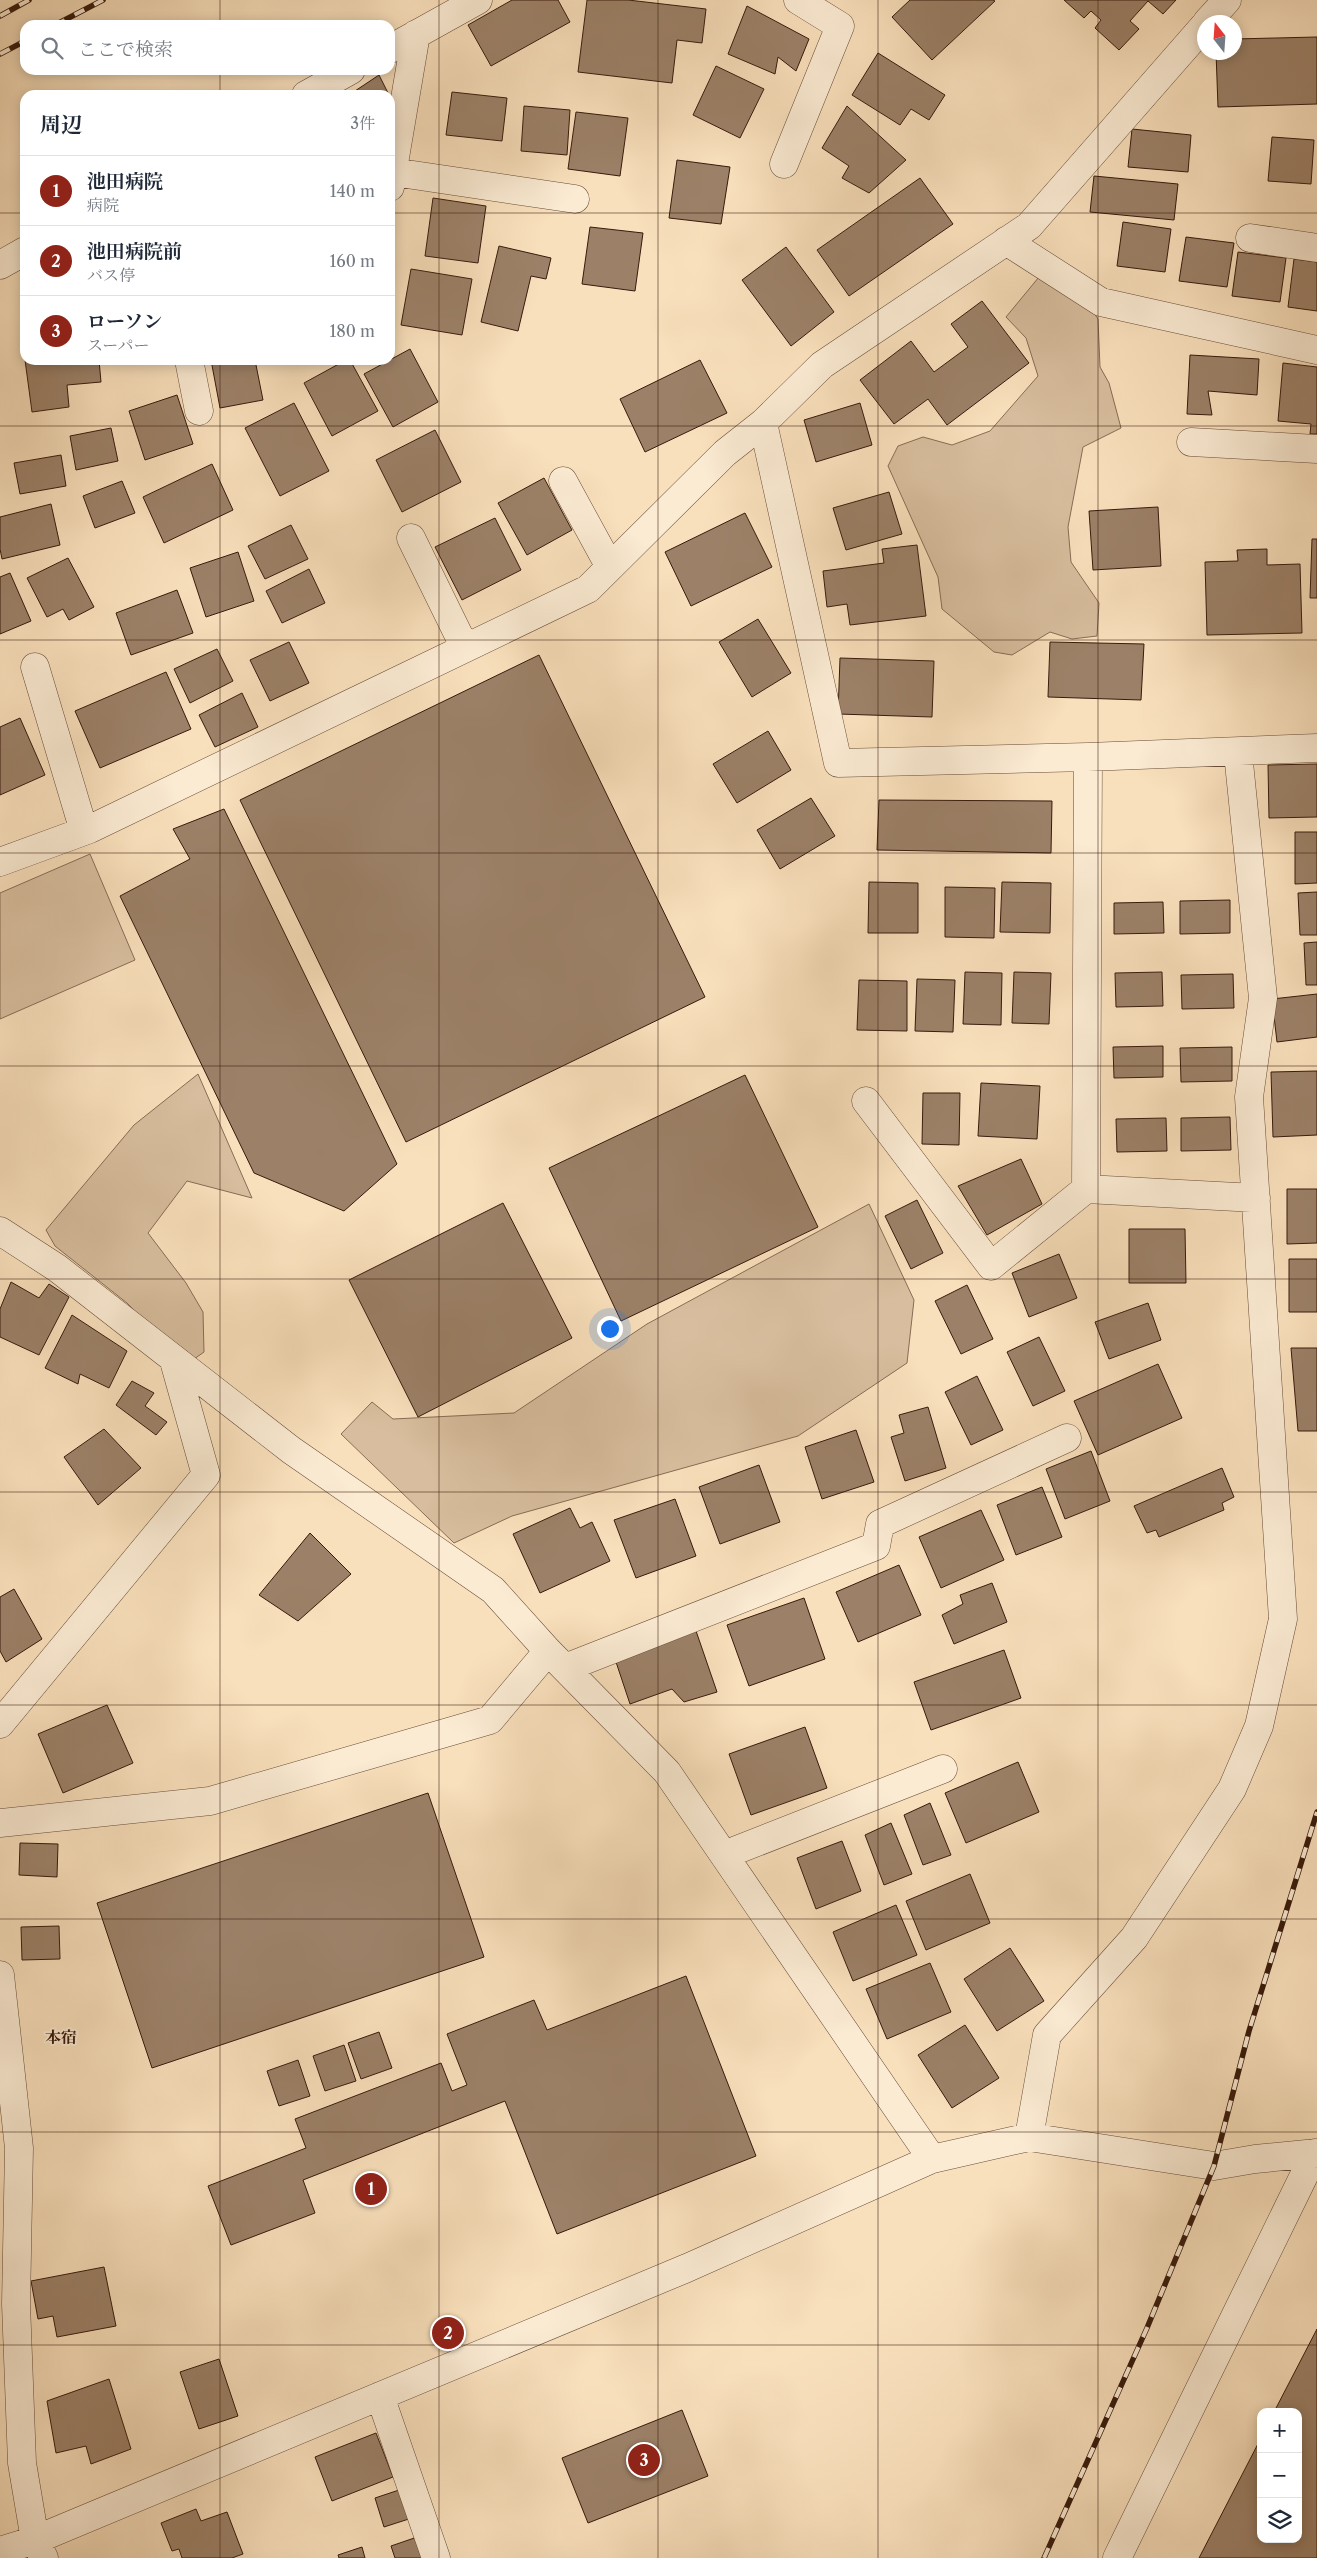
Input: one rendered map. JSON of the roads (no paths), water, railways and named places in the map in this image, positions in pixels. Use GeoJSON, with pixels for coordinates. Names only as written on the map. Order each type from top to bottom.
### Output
{"type":"FeatureCollection","features":[{"type":"Feature","properties":{"kind":"street"},"geometry":{"type":"LineString","coordinates":[[395,46],[478,0]]}},
{"type":"Feature","properties":{"kind":"street"},"geometry":{"type":"LineString","coordinates":[[784,164],[840,26],[798,0]]}},
{"type":"Feature","properties":{"kind":"street"},"geometry":{"type":"LineString","coordinates":[[1213,15],[1227,0]]}},
{"type":"Feature","properties":{"kind":"street"},"geometry":{"type":"LineString","coordinates":[[395,156],[416,34]]}},
{"type":"Feature","properties":{"kind":"street"},"geometry":{"type":"LineString","coordinates":[[0,862],[84,831],[588,589],[724,453],[764,423],[822,365],[1029,226],[1197,34]]}},
{"type":"Feature","properties":{"kind":"street"},"geometry":{"type":"LineString","coordinates":[[315,90],[342,75]]}},
{"type":"Feature","properties":{"kind":"street"},"geometry":{"type":"LineString","coordinates":[[395,179],[576,199]]}},
{"type":"Feature","properties":{"kind":"street"},"geometry":{"type":"LineString","coordinates":[[1250,238],[1317,248]]}},
{"type":"Feature","properties":{"kind":"street"},"geometry":{"type":"LineString","coordinates":[[1006,242],[1101,302],[1317,350]]}},
{"type":"Feature","properties":{"kind":"street"},"geometry":{"type":"LineString","coordinates":[[0,265],[20,254]]}},
{"type":"Feature","properties":{"kind":"street"},"geometry":{"type":"LineString","coordinates":[[190,365],[200,411]]}},
{"type":"Feature","properties":{"kind":"street"},"geometry":{"type":"LineString","coordinates":[[764,423],[838,763],[1088,758],[1238,753],[1317,748]]}},
{"type":"Feature","properties":{"kind":"street"},"geometry":{"type":"LineString","coordinates":[[1191,442],[1317,449]]}},
{"type":"Feature","properties":{"kind":"street"},"geometry":{"type":"LineString","coordinates":[[563,480],[610,567]]}},
{"type":"Feature","properties":{"kind":"street"},"geometry":{"type":"LineString","coordinates":[[411,538],[465,648]]}},
{"type":"Feature","properties":{"kind":"street"},"geometry":{"type":"LineString","coordinates":[[35,667],[84,831]]}},
{"type":"Feature","properties":{"kind":"street"},"geometry":{"type":"LineString","coordinates":[[1029,2137],[1048,2035],[1134,1938],[1232,1788],[1259,1726],[1283,1619],[1250,1097],[1263,998],[1238,753]]}},
{"type":"Feature","properties":{"kind":"street"},"geometry":{"type":"LineString","coordinates":[[1086,1189],[1088,758]]}},
{"type":"Feature","properties":{"kind":"street"},"geometry":{"type":"LineString","coordinates":[[866,1101],[992,1266],[1086,1189],[1256,1198]]}},
{"type":"Feature","properties":{"kind":"street"},"geometry":{"type":"LineString","coordinates":[[0,1231],[57,1268],[174,1361],[291,1450],[493,1590],[557,1660],[667,1772],[932,2159]]}},
{"type":"Feature","properties":{"kind":"street"},"geometry":{"type":"LineString","coordinates":[[0,1724],[206,1475],[174,1361]]}},
{"type":"Feature","properties":{"kind":"street"},"geometry":{"type":"LineString","coordinates":[[0,1823],[210,1801],[490,1720],[557,1660],[876,1546],[880,1524],[1066,1438]]}},
{"type":"Feature","properties":{"kind":"street"},"geometry":{"type":"LineString","coordinates":[[724,1855],[943,1769]]}},
{"type":"Feature","properties":{"kind":"street"},"geometry":{"type":"LineString","coordinates":[[0,1975],[19,2148],[16,2304],[22,2463],[40,2549]]}},
{"type":"Feature","properties":{"kind":"street"},"geometry":{"type":"LineString","coordinates":[[0,2551],[40,2549],[380,2396],[686,2268],[932,2159],[1029,2137],[1214,2166],[1255,2159],[1316,2153]]}},
{"type":"Feature","properties":{"kind":"street"},"geometry":{"type":"LineString","coordinates":[[1117,2558],[1316,2153]]}},
{"type":"Feature","properties":{"kind":"street"},"geometry":{"type":"LineString","coordinates":[[380,2396],[436,2558]]}},
{"type":"Feature","properties":{"kind":"railway"},"geometry":{"type":"LineString","coordinates":[[0,16],[29,0]]}},
{"type":"Feature","properties":{"kind":"railway"},"geometry":{"type":"LineString","coordinates":[[65,20],[103,0]]}},
{"type":"Feature","properties":{"kind":"railway"},"geometry":{"type":"LineString","coordinates":[[0,54],[20,44]]}},
{"type":"Feature","properties":{"kind":"railway"},"geometry":{"type":"LineString","coordinates":[[1044,2558],[1147,2328],[1214,2166],[1249,2031],[1317,1812]]}},
{"type":"Feature","properties":{"kind":"place","name":"池田病院"},"geometry":{"type":"Point","coordinates":[371,2189]}},
{"type":"Feature","properties":{"kind":"place","name":"池田病院前"},"geometry":{"type":"Point","coordinates":[448,2333]}},
{"type":"Feature","properties":{"kind":"place","name":"ローソン"},"geometry":{"type":"Point","coordinates":[644,2460]}},
{"type":"Feature","properties":{"kind":"district","name":"本宿"},"geometry":{"type":"Point","coordinates":[61,2037]}}]}
